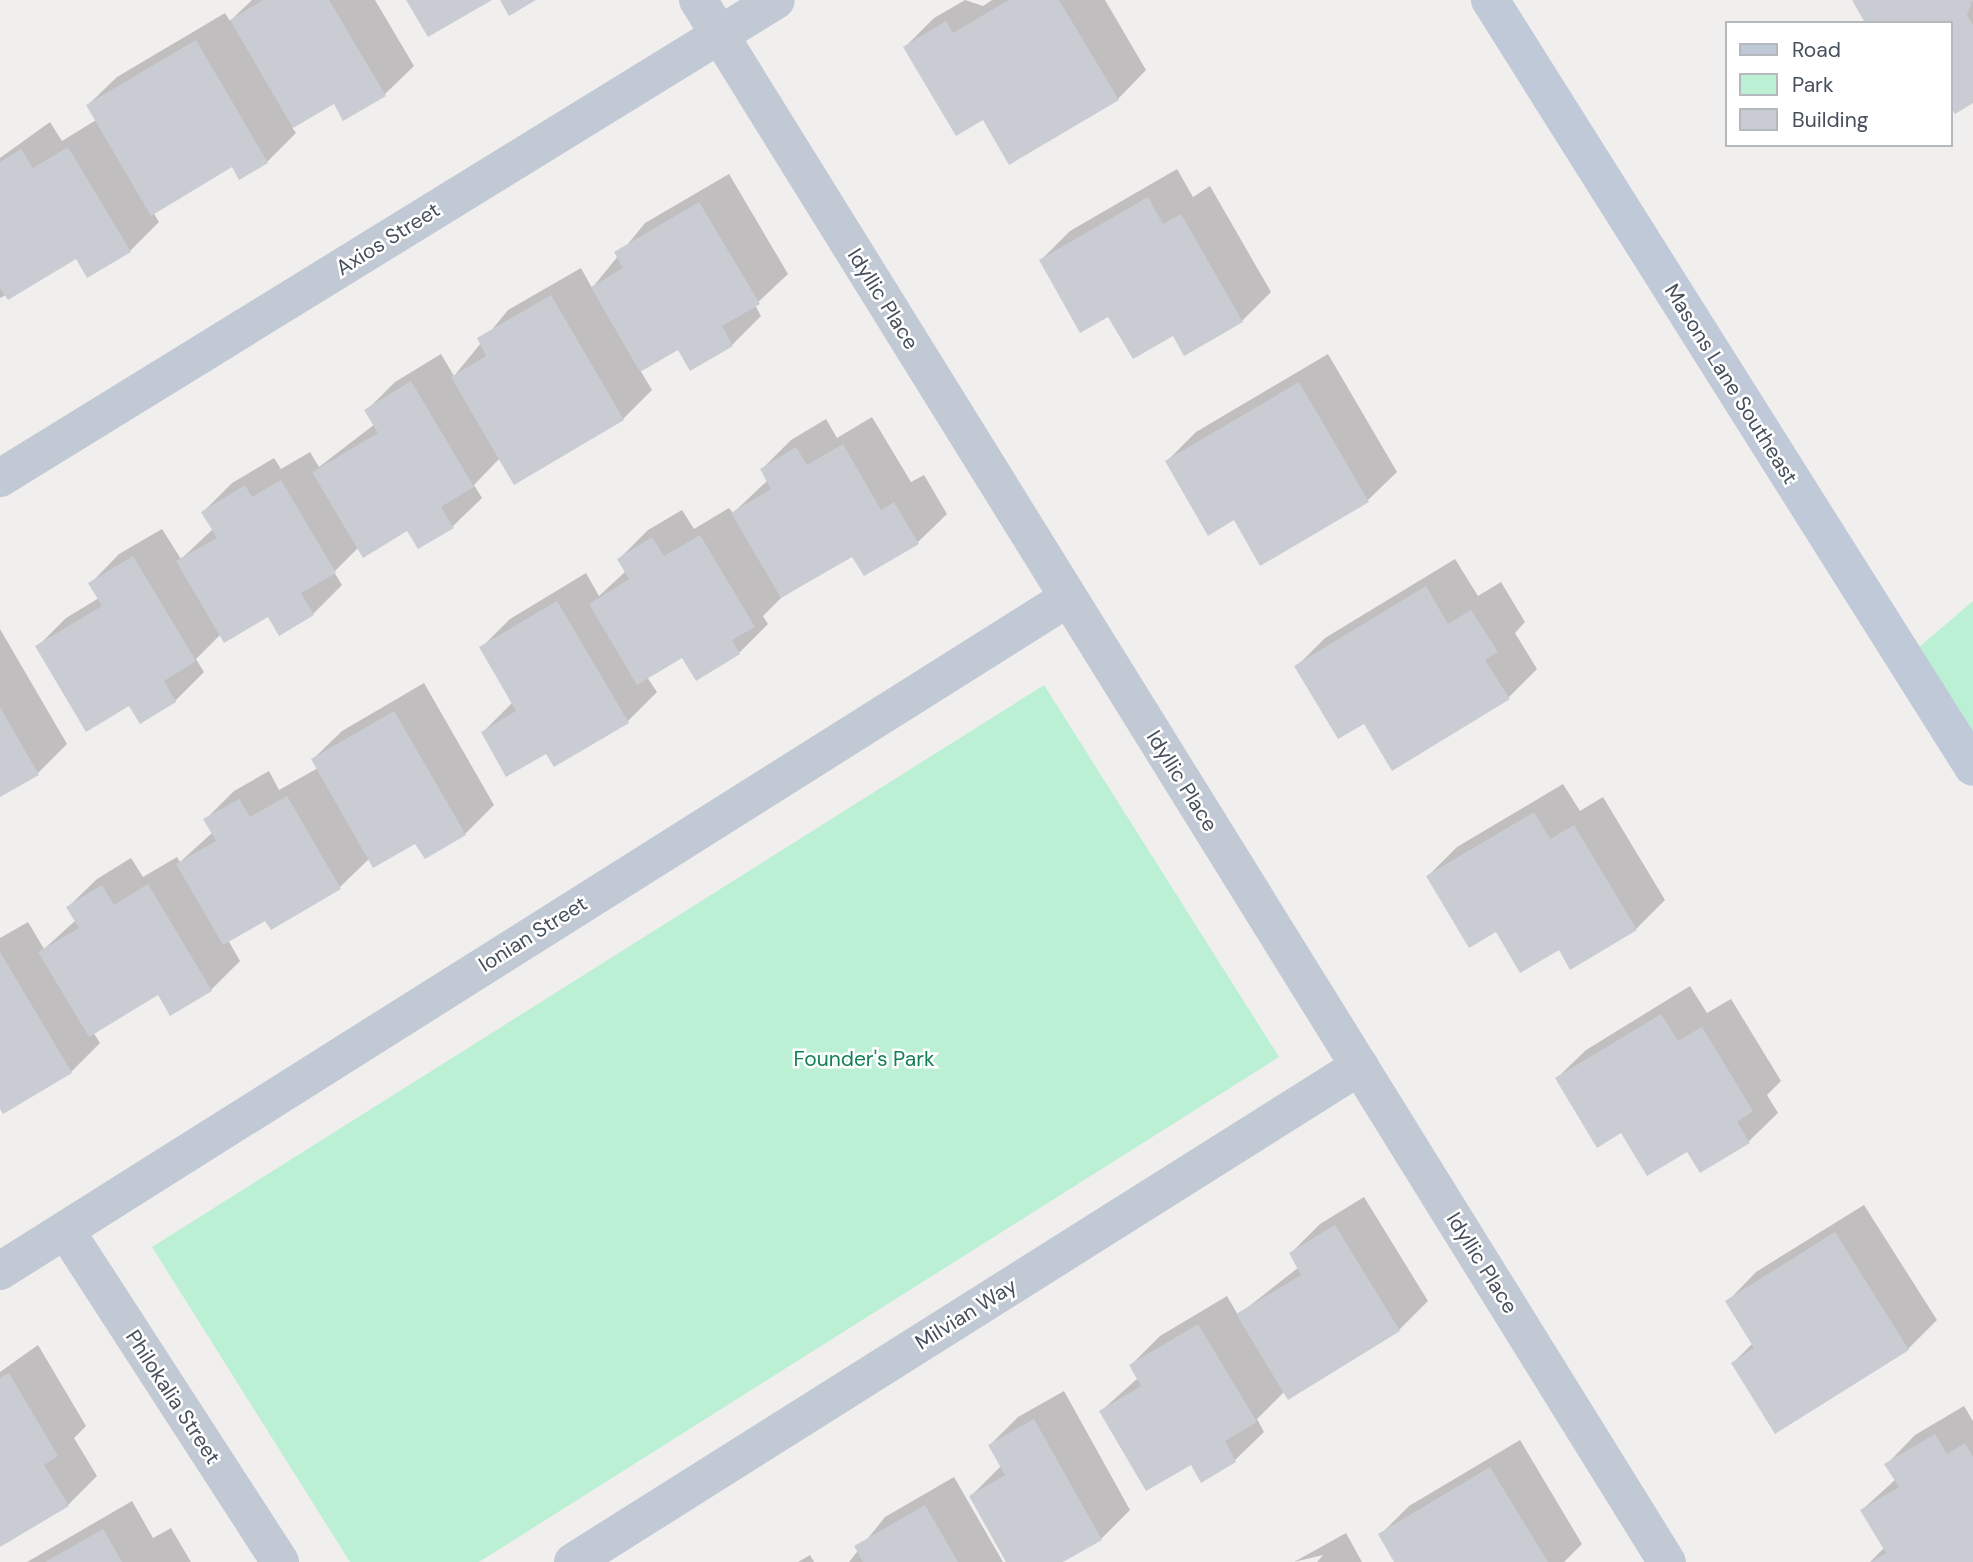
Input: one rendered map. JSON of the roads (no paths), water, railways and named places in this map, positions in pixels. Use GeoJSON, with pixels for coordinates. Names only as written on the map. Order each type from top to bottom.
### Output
{"type":"FeatureCollection","features":[{"type":"Feature","properties":{"kind":"street","name":"Idyllic Place"},"geometry":{"type":"LineString","coordinates":[[698,0],[1667,1562]]}},
{"type":"Feature","properties":{"kind":"street","name":"Axios Street"},"geometry":{"type":"LineString","coordinates":[[0,478],[776,0]]}},
{"type":"Feature","properties":{"kind":"street","name":"Masons Lane Southeast"},"geometry":{"type":"LineString","coordinates":[[1490,0],[1973,767]]}},
{"type":"Feature","properties":{"kind":"street","name":"Ionian Street"},"geometry":{"type":"LineString","coordinates":[[0,1271],[1068,597]]}},
{"type":"Feature","properties":{"kind":"street","name":"Milvian Way"},"geometry":{"type":"LineString","coordinates":[[573,1562],[1360,1066]]}},
{"type":"Feature","properties":{"kind":"street","name":"Philokalia Street"},"geometry":{"type":"LineString","coordinates":[[66,1231],[281,1562]]}},
{"type":"Feature","properties":{"kind":"park label","name":"Founder's Park"},"geometry":{"type":"Point","coordinates":[864,1059]}}]}
